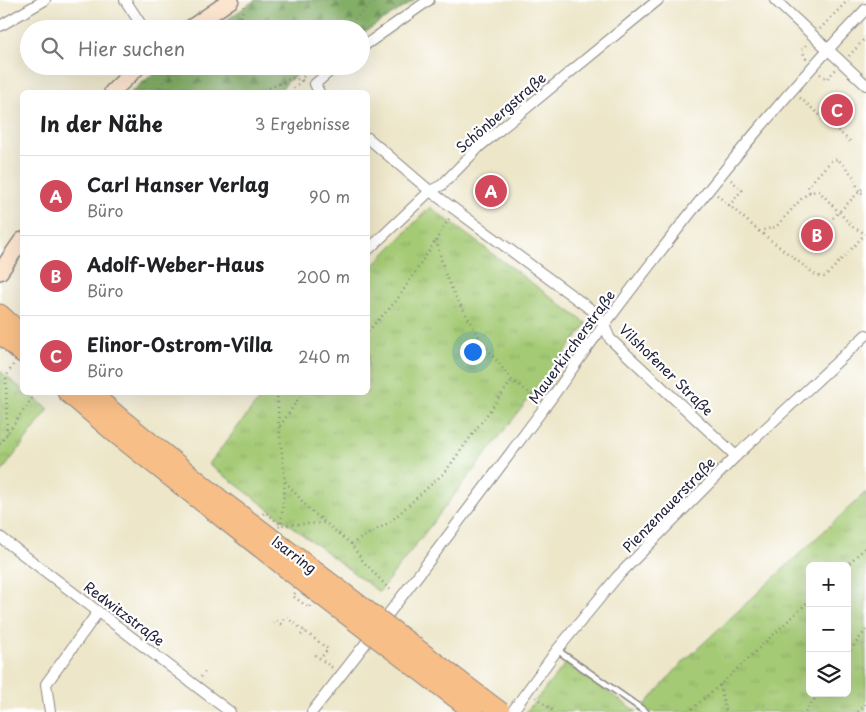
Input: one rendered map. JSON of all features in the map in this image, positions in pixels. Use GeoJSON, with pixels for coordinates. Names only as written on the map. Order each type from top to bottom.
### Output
{"type":"FeatureCollection","features":[{"type":"Feature","properties":{"kind":"highway"},"geometry":{"type":"LineString","coordinates":[[0,314],[20,332]]}},
{"type":"Feature","properties":{"kind":"highway"},"geometry":{"type":"LineString","coordinates":[[0,333],[18,359]]}},
{"type":"Feature","properties":{"kind":"highway","name":"Isarring"},"geometry":{"type":"LineString","coordinates":[[72,395],[220,499],[501,712]]}},
{"type":"Feature","properties":{"kind":"highway","name":"Isarring"},"geometry":{"type":"LineString","coordinates":[[93,395],[121,428],[306,584],[474,712]]}},
{"type":"Feature","properties":{"kind":"main road"},"geometry":{"type":"LineString","coordinates":[[205,20],[237,2]]}},
{"type":"Feature","properties":{"kind":"main road"},"geometry":{"type":"LineString","coordinates":[[114,90],[130,75]]}},
{"type":"Feature","properties":{"kind":"main road"},"geometry":{"type":"LineString","coordinates":[[1,268],[20,243]]}},
{"type":"Feature","properties":{"kind":"street"},"geometry":{"type":"LineString","coordinates":[[0,26],[45,0]]}},
{"type":"Feature","properties":{"kind":"street"},"geometry":{"type":"LineString","coordinates":[[125,0],[138,20]]}},
{"type":"Feature","properties":{"kind":"street"},"geometry":{"type":"LineString","coordinates":[[370,42],[429,0]]}},
{"type":"Feature","properties":{"kind":"street","name":"Schönbergstraße"},"geometry":{"type":"LineString","coordinates":[[370,248],[430,191],[442,185],[480,146],[658,0]]}},
{"type":"Feature","properties":{"kind":"street"},"geometry":{"type":"LineString","coordinates":[[776,0],[866,85]]}},
{"type":"Feature","properties":{"kind":"street","name":"Mauerkircherstraße"},"geometry":{"type":"LineString","coordinates":[[312,712],[400,599],[546,406],[604,325],[709,188],[795,85],[866,9]]}},
{"type":"Feature","properties":{"kind":"street"},"geometry":{"type":"LineString","coordinates":[[317,88],[328,75]]}},
{"type":"Feature","properties":{"kind":"street","name":"Vilshofener Straße"},"geometry":{"type":"LineString","coordinates":[[370,140],[430,191],[597,314],[610,339],[736,456]]}},
{"type":"Feature","properties":{"kind":"street","name":"Pienzenauerstraße"},"geometry":{"type":"LineString","coordinates":[[512,712],[557,650],[617,578],[736,456],[866,335]]}},
{"type":"Feature","properties":{"kind":"street","name":"Redwitzstraße"},"geometry":{"type":"LineString","coordinates":[[0,537],[230,712]]}},
{"type":"Feature","properties":{"kind":"street"},"geometry":{"type":"LineString","coordinates":[[50,712],[46,684],[98,612]]}},
{"type":"Feature","properties":{"kind":"lane"},"geometry":{"type":"LineString","coordinates":[[557,650],[646,712]]}},
{"type":"Feature","properties":{"kind":"path"},"geometry":{"type":"LineString","coordinates":[[353,20],[376,0]]}},
{"type":"Feature","properties":{"kind":"path"},"geometry":{"type":"LineString","coordinates":[[237,2],[240,20]]}},
{"type":"Feature","properties":{"kind":"path"},"geometry":{"type":"LineString","coordinates":[[160,90],[168,75]]}},
{"type":"Feature","properties":{"kind":"path"},"geometry":{"type":"LineString","coordinates":[[292,90],[304,75]]}},
{"type":"Feature","properties":{"kind":"path"},"geometry":{"type":"LineString","coordinates":[[265,90],[292,78],[302,80],[317,88]]}},
{"type":"Feature","properties":{"kind":"path"},"geometry":{"type":"LineString","coordinates":[[808,105],[852,143]]}},
{"type":"Feature","properties":{"kind":"path"},"geometry":{"type":"LineString","coordinates":[[810,192],[808,186],[831,161],[838,159],[854,177],[859,192]]}},
{"type":"Feature","properties":{"kind":"path"},"geometry":{"type":"LineString","coordinates":[[729,206],[743,191],[737,186]]}},
{"type":"Feature","properties":{"kind":"path"},"geometry":{"type":"LineString","coordinates":[[833,218],[865,186]]}},
{"type":"Feature","properties":{"kind":"path"},"geometry":{"type":"LineString","coordinates":[[724,201],[759,232],[817,276],[825,277],[866,234],[853,227],[818,191],[810,192],[803,197],[776,227],[759,232]]}},
{"type":"Feature","properties":{"kind":"path"},"geometry":{"type":"LineString","coordinates":[[859,192],[866,194]]}},
{"type":"Feature","properties":{"kind":"path"},"geometry":{"type":"LineString","coordinates":[[370,328],[397,300],[455,208]]}},
{"type":"Feature","properties":{"kind":"path"},"geometry":{"type":"LineString","coordinates":[[436,240],[445,273],[454,294],[482,342],[512,380],[546,406]]}},
{"type":"Feature","properties":{"kind":"path"},"geometry":{"type":"LineString","coordinates":[[7,434],[6,377],[18,359]]}},
{"type":"Feature","properties":{"kind":"path"},"geometry":{"type":"LineString","coordinates":[[352,544],[390,522],[445,472],[512,380]]}},
{"type":"Feature","properties":{"kind":"path"},"geometry":{"type":"LineString","coordinates":[[277,395],[285,481],[282,525]]}},
{"type":"Feature","properties":{"kind":"path"},"geometry":{"type":"LineString","coordinates":[[279,427],[301,395]]}},
{"type":"Feature","properties":{"kind":"path"},"geometry":{"type":"LineString","coordinates":[[0,444],[33,397]]}},
{"type":"Feature","properties":{"kind":"path"},"geometry":{"type":"LineString","coordinates":[[285,481],[309,509],[352,544],[363,561],[400,599]]}},
{"type":"Feature","properties":{"kind":"path"},"geometry":{"type":"LineString","coordinates":[[267,514],[282,525],[326,523]]}},
{"type":"Feature","properties":{"kind":"path"},"geometry":{"type":"LineString","coordinates":[[850,562],[866,546]]}},
{"type":"Feature","properties":{"kind":"path"},"geometry":{"type":"LineString","coordinates":[[296,598],[309,608]]}},
{"type":"Feature","properties":{"kind":"path"},"geometry":{"type":"LineString","coordinates":[[688,712],[720,685],[806,604]]}},
{"type":"Feature","properties":{"kind":"path"},"geometry":{"type":"LineString","coordinates":[[273,623],[275,620],[281,624],[286,617],[328,648],[320,659]]}},
{"type":"Feature","properties":{"kind":"path"},"geometry":{"type":"LineString","coordinates":[[849,652],[866,630]]}},
{"type":"Feature","properties":{"kind":"path"},"geometry":{"type":"LineString","coordinates":[[302,635],[305,631]]}},
{"type":"Feature","properties":{"kind":"path"},"geometry":{"type":"LineString","coordinates":[[315,655],[341,675]]}},
{"type":"Feature","properties":{"kind":"path"},"geometry":{"type":"LineString","coordinates":[[720,685],[726,712]]}},
{"type":"Feature","properties":{"kind":"path"},"geometry":{"type":"LineString","coordinates":[[529,687],[539,694],[536,697],[554,712]]}},
{"type":"Feature","properties":{"kind":"path"},"geometry":{"type":"LineString","coordinates":[[805,712],[816,697]]}},
{"type":"Feature","properties":{"kind":"path"},"geometry":{"type":"LineString","coordinates":[[858,712],[866,702]]}},
{"type":"Feature","properties":{"kind":"green space"},"geometry":{"type":"Polygon","coordinates":[[[255,0],[415,0],[370,28],[370,20],[227,20],[255,0]]]}},
{"type":"Feature","properties":{"kind":"green space"},"geometry":{"type":"Polygon","coordinates":[[[152,75],[297,75],[289,80],[281,90],[133,90],[152,75]]]}},
{"type":"Feature","properties":{"kind":"green space"},"geometry":{"type":"Polygon","coordinates":[[[430,207],[587,324],[379,592],[209,464],[262,395],[370,395],[370,269],[430,207]]]}},
{"type":"Feature","properties":{"kind":"green space"},"geometry":{"type":"Polygon","coordinates":[[[0,371],[20,387],[20,395],[30,395],[49,409],[0,474],[0,371]]]}},
{"type":"Feature","properties":{"kind":"green space"},"geometry":{"type":"Polygon","coordinates":[[[866,492],[866,712],[639,712],[680,665],[866,492]]]}},
{"type":"Feature","properties":{"kind":"green space"},"geometry":{"type":"Polygon","coordinates":[[[566,663],[637,712],[526,712],[566,663]]]}},
{"type":"Feature","properties":{"kind":"place","name":"Elinor-Ostrom-Villa"},"geometry":{"type":"Point","coordinates":[837,110]}},
{"type":"Feature","properties":{"kind":"place","name":"Carl Hanser Verlag"},"geometry":{"type":"Point","coordinates":[491,191]}},
{"type":"Feature","properties":{"kind":"place","name":"Adolf-Weber-Haus"},"geometry":{"type":"Point","coordinates":[817,235]}}]}
